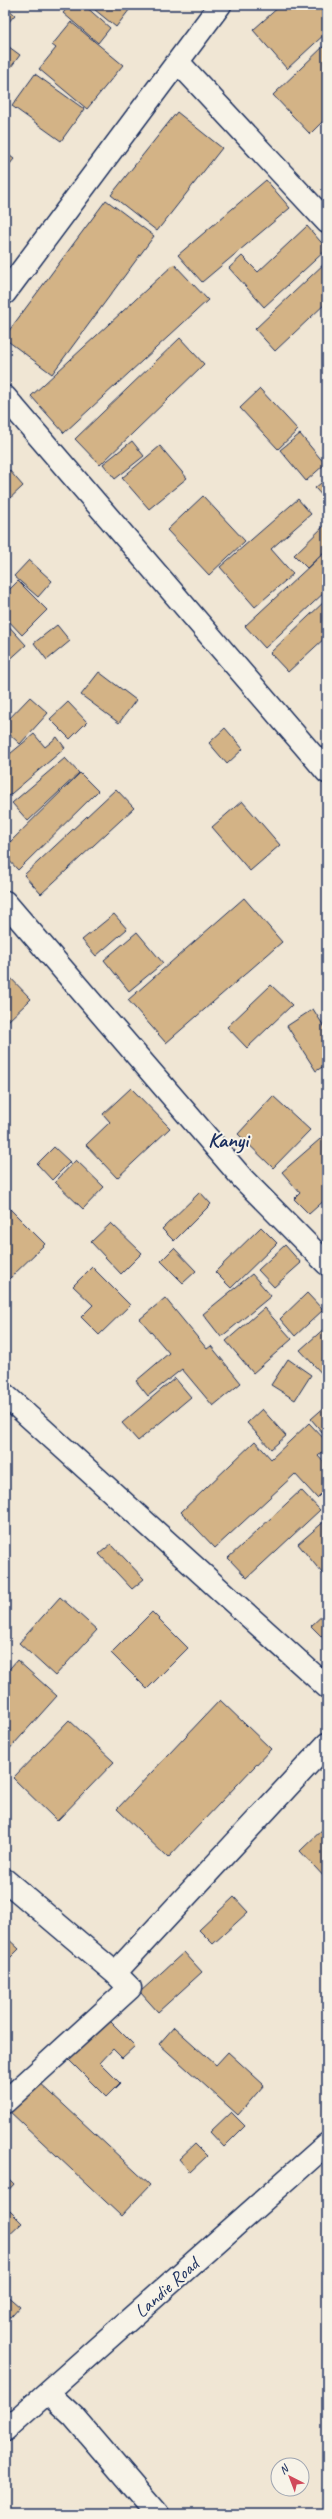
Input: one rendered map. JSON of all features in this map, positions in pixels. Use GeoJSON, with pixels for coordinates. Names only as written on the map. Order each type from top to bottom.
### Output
{"type":"FeatureCollection","features":[{"type":"Feature","properties":{"kind":"street"},"geometry":{"type":"LineString","coordinates":[[5,293],[220,5]]}},
{"type":"Feature","properties":{"kind":"street"},"geometry":{"type":"LineString","coordinates":[[178,62],[327,222]]}},
{"type":"Feature","properties":{"kind":"street"},"geometry":{"type":"LineString","coordinates":[[5,397],[327,772]]}},
{"type":"Feature","properties":{"kind":"street"},"geometry":{"type":"LineString","coordinates":[[5,902],[243,1179],[327,1264]]}},
{"type":"Feature","properties":{"kind":"street"},"geometry":{"type":"LineString","coordinates":[[5,1395],[327,1687]]}},
{"type":"Feature","properties":{"kind":"street"},"geometry":{"type":"LineString","coordinates":[[115,1973],[327,1744]]}},
{"type":"Feature","properties":{"kind":"street"},"geometry":{"type":"LineString","coordinates":[[5,1880],[115,1973],[130,1988],[5,2102]]}},
{"type":"Feature","properties":{"kind":"street","name":"Landie Road"},"geometry":{"type":"LineString","coordinates":[[5,2430],[327,2144]]}},
{"type":"Feature","properties":{"kind":"street"},"geometry":{"type":"LineString","coordinates":[[48,2392],[74,2417],[157,2514]]}},
{"type":"Feature","properties":{"kind":"building"},"geometry":{"type":"Polygon","coordinates":[[[70,5],[84,5],[110,28],[98,43],[63,13],[70,5]]]}},
{"type":"Feature","properties":{"kind":"building"},"geometry":{"type":"Polygon","coordinates":[[[89,5],[133,5],[116,27],[89,5]]]}},
{"type":"Feature","properties":{"kind":"building"},"geometry":{"type":"Polygon","coordinates":[[[281,5],[327,5],[327,32],[287,69],[253,30],[281,5]]]}},
{"type":"Feature","properties":{"kind":"building"},"geometry":{"type":"Polygon","coordinates":[[[5,6],[15,15],[5,26],[5,6]]]}},
{"type":"Feature","properties":{"kind":"building"},"geometry":{"type":"Polygon","coordinates":[[[71,22],[123,65],[87,109],[39,69],[56,48],[52,45],[71,22]]]}},
{"type":"Feature","properties":{"kind":"building"},"geometry":{"type":"Polygon","coordinates":[[[327,43],[327,117],[310,134],[273,95],[327,43]]]}},
{"type":"Feature","properties":{"kind":"building"},"geometry":{"type":"Polygon","coordinates":[[[5,44],[20,55],[5,75],[5,44]]]}},
{"type":"Feature","properties":{"kind":"building"},"geometry":{"type":"Polygon","coordinates":[[[35,74],[84,109],[61,141],[12,106],[35,74]]]}},
{"type":"Feature","properties":{"kind":"building"},"geometry":{"type":"Polygon","coordinates":[[[177,112],[222,148],[157,231],[111,195],[177,112]]]}},
{"type":"Feature","properties":{"kind":"building"},"geometry":{"type":"Polygon","coordinates":[[[5,152],[14,159],[5,170],[5,152]]]}},
{"type":"Feature","properties":{"kind":"building"},"geometry":{"type":"Polygon","coordinates":[[[266,180],[290,208],[202,282],[178,255],[266,180]]]}},
{"type":"Feature","properties":{"kind":"building"},"geometry":{"type":"Polygon","coordinates":[[[106,200],[154,236],[52,374],[5,339],[5,336],[106,200]]]}},
{"type":"Feature","properties":{"kind":"building"},"geometry":{"type":"Polygon","coordinates":[[[307,226],[327,249],[264,307],[229,268],[242,256],[258,272],[307,226]]]}},
{"type":"Feature","properties":{"kind":"building"},"geometry":{"type":"Polygon","coordinates":[[[327,261],[327,302],[275,351],[255,329],[327,261]]]}},
{"type":"Feature","properties":{"kind":"building"},"geometry":{"type":"Polygon","coordinates":[[[174,264],[208,300],[64,433],[31,396],[174,264]]]}},
{"type":"Feature","properties":{"kind":"building"},"geometry":{"type":"Polygon","coordinates":[[[180,338],[204,364],[100,465],[75,439],[180,338]]]}},
{"type":"Feature","properties":{"kind":"building"},"geometry":{"type":"Polygon","coordinates":[[[260,389],[298,430],[278,449],[240,408],[260,389]]]}},
{"type":"Feature","properties":{"kind":"building"},"geometry":{"type":"Polygon","coordinates":[[[300,434],[325,464],[306,481],[280,450],[300,434]]]}},
{"type":"Feature","properties":{"kind":"building"},"geometry":{"type":"Polygon","coordinates":[[[132,441],[144,456],[115,479],[103,464],[132,441]]]}},
{"type":"Feature","properties":{"kind":"building"},"geometry":{"type":"Polygon","coordinates":[[[160,446],[187,478],[149,509],[122,478],[160,446]]]}},
{"type":"Feature","properties":{"kind":"building"},"geometry":{"type":"Polygon","coordinates":[[[9,470],[23,486],[5,503],[5,474],[9,470]]]}},
{"type":"Feature","properties":{"kind":"building"},"geometry":{"type":"Polygon","coordinates":[[[327,478],[327,501],[315,488],[327,478]]]}},
{"type":"Feature","properties":{"kind":"building"},"geometry":{"type":"Polygon","coordinates":[[[203,496],[245,541],[209,575],[167,530],[203,496]]]}},
{"type":"Feature","properties":{"kind":"building"},"geometry":{"type":"Polygon","coordinates":[[[298,499],[311,514],[271,549],[293,574],[255,607],[220,567],[298,499]]]}},
{"type":"Feature","properties":{"kind":"building"},"geometry":{"type":"Polygon","coordinates":[[[327,523],[327,549],[307,568],[294,555],[327,523]]]}},
{"type":"Feature","properties":{"kind":"building"},"geometry":{"type":"Polygon","coordinates":[[[327,550],[327,590],[265,648],[245,626],[327,550]]]}},
{"type":"Feature","properties":{"kind":"building"},"geometry":{"type":"Polygon","coordinates":[[[29,560],[52,581],[38,597],[14,576],[29,560]]]}},
{"type":"Feature","properties":{"kind":"building"},"geometry":{"type":"Polygon","coordinates":[[[18,581],[47,610],[22,635],[5,617],[5,594],[18,581]]]}},
{"type":"Feature","properties":{"kind":"building"},"geometry":{"type":"Polygon","coordinates":[[[327,599],[327,636],[288,672],[270,653],[327,599]]]}},
{"type":"Feature","properties":{"kind":"building"},"geometry":{"type":"Polygon","coordinates":[[[5,622],[26,645],[5,664],[5,622]]]}},
{"type":"Feature","properties":{"kind":"building"},"geometry":{"type":"Polygon","coordinates":[[[57,625],[70,641],[47,660],[34,643],[57,625]]]}},
{"type":"Feature","properties":{"kind":"building"},"geometry":{"type":"Polygon","coordinates":[[[99,672],[136,700],[119,723],[81,695],[99,672]]]}},
{"type":"Feature","properties":{"kind":"building"},"geometry":{"type":"Polygon","coordinates":[[[30,697],[48,713],[20,744],[5,730],[5,723],[30,697]]]}},
{"type":"Feature","properties":{"kind":"building"},"geometry":{"type":"Polygon","coordinates":[[[68,702],[87,722],[70,739],[50,719],[68,702]]]}},
{"type":"Feature","properties":{"kind":"building"},"geometry":{"type":"Polygon","coordinates":[[[225,728],[243,749],[227,764],[209,743],[225,728]]]}},
{"type":"Feature","properties":{"kind":"building"},"geometry":{"type":"Polygon","coordinates":[[[34,734],[45,747],[57,737],[65,748],[5,799],[5,758],[34,734]]]}},
{"type":"Feature","properties":{"kind":"building"},"geometry":{"type":"Polygon","coordinates":[[[65,758],[79,773],[28,821],[12,803],[65,758]]]}},
{"type":"Feature","properties":{"kind":"building"},"geometry":{"type":"Polygon","coordinates":[[[80,773],[98,791],[18,870],[5,856],[5,847],[80,773]]]}},
{"type":"Feature","properties":{"kind":"building"},"geometry":{"type":"Polygon","coordinates":[[[116,789],[134,808],[41,894],[24,875],[116,789]]]}},
{"type":"Feature","properties":{"kind":"building"},"geometry":{"type":"Polygon","coordinates":[[[242,801],[280,845],[250,871],[212,827],[242,801]]]}},
{"type":"Feature","properties":{"kind":"building"},"geometry":{"type":"Polygon","coordinates":[[[244,898],[282,942],[166,1043],[128,1000],[244,898]]]}},
{"type":"Feature","properties":{"kind":"building"},"geometry":{"type":"Polygon","coordinates":[[[114,914],[127,929],[96,956],[82,940],[114,914]]]}},
{"type":"Feature","properties":{"kind":"building"},"geometry":{"type":"Polygon","coordinates":[[[137,932],[163,963],[129,991],[104,960],[137,932]]]}},
{"type":"Feature","properties":{"kind":"building"},"geometry":{"type":"Polygon","coordinates":[[[5,972],[31,999],[5,1024],[5,972]]]}},
{"type":"Feature","properties":{"kind":"building"},"geometry":{"type":"Polygon","coordinates":[[[271,985],[292,1005],[247,1048],[227,1027],[271,985]]]}},
{"type":"Feature","properties":{"kind":"building"},"geometry":{"type":"Polygon","coordinates":[[[313,1009],[327,1031],[327,1064],[316,1071],[287,1026],[313,1009]]]}},
{"type":"Feature","properties":{"kind":"building"},"geometry":{"type":"Polygon","coordinates":[[[131,1088],[170,1128],[117,1178],[86,1145],[110,1122],[103,1114],[131,1088]]]}},
{"type":"Feature","properties":{"kind":"building"},"geometry":{"type":"Polygon","coordinates":[[[273,1096],[310,1130],[273,1168],[238,1134],[273,1096]]]}},
{"type":"Feature","properties":{"kind":"building"},"geometry":{"type":"Polygon","coordinates":[[[327,1133],[327,1198],[309,1214],[294,1199],[300,1193],[282,1172],[327,1133]]]}},
{"type":"Feature","properties":{"kind":"building"},"geometry":{"type":"Polygon","coordinates":[[[54,1147],[70,1162],[52,1180],[37,1164],[54,1147]]]}},
{"type":"Feature","properties":{"kind":"building"},"geometry":{"type":"Polygon","coordinates":[[[76,1160],[104,1187],[83,1209],[55,1182],[76,1160]]]}},
{"type":"Feature","properties":{"kind":"building"},"geometry":{"type":"Polygon","coordinates":[[[200,1192],[211,1204],[174,1241],[162,1229],[200,1192]]]}},
{"type":"Feature","properties":{"kind":"building"},"geometry":{"type":"Polygon","coordinates":[[[5,1204],[45,1244],[5,1283],[5,1204]]]}},
{"type":"Feature","properties":{"kind":"building"},"geometry":{"type":"Polygon","coordinates":[[[111,1223],[142,1253],[121,1274],[91,1242],[111,1223]]]}},
{"type":"Feature","properties":{"kind":"building"},"geometry":{"type":"Polygon","coordinates":[[[261,1227],[277,1243],[231,1288],[215,1272],[261,1227]]]}},
{"type":"Feature","properties":{"kind":"building"},"geometry":{"type":"Polygon","coordinates":[[[285,1245],[301,1263],[274,1287],[258,1270],[285,1245]]]}},
{"type":"Feature","properties":{"kind":"building"},"geometry":{"type":"Polygon","coordinates":[[[174,1248],[196,1271],[183,1283],[161,1261],[174,1248]]]}},
{"type":"Feature","properties":{"kind":"building"},"geometry":{"type":"Polygon","coordinates":[[[92,1267],[130,1305],[99,1335],[81,1317],[93,1305],[73,1286],[92,1267]]]}},
{"type":"Feature","properties":{"kind":"building"},"geometry":{"type":"Polygon","coordinates":[[[252,1274],[271,1296],[221,1337],[203,1314],[252,1274]]]}},
{"type":"Feature","properties":{"kind":"building"},"geometry":{"type":"Polygon","coordinates":[[[307,1293],[323,1310],[295,1336],[280,1319],[307,1293]]]}},
{"type":"Feature","properties":{"kind":"building"},"geometry":{"type":"Polygon","coordinates":[[[165,1298],[207,1349],[211,1346],[241,1383],[213,1406],[182,1369],[148,1396],[136,1381],[169,1353],[140,1319],[165,1298]]]}},
{"type":"Feature","properties":{"kind":"building"},"geometry":{"type":"Polygon","coordinates":[[[264,1308],[292,1339],[253,1373],[226,1341],[264,1308]]]}},
{"type":"Feature","properties":{"kind":"building"},"geometry":{"type":"Polygon","coordinates":[[[327,1326],[327,1377],[326,1378],[300,1350],[327,1326]]]}},
{"type":"Feature","properties":{"kind":"building"},"geometry":{"type":"Polygon","coordinates":[[[288,1359],[311,1375],[295,1400],[271,1385],[288,1359]]]}},
{"type":"Feature","properties":{"kind":"building"},"geometry":{"type":"Polygon","coordinates":[[[175,1378],[191,1397],[138,1441],[122,1423],[175,1378]]]}},
{"type":"Feature","properties":{"kind":"building"},"geometry":{"type":"Polygon","coordinates":[[[327,1405],[327,1430],[323,1433],[311,1419],[327,1405]]]}},
{"type":"Feature","properties":{"kind":"building"},"geometry":{"type":"Polygon","coordinates":[[[262,1409],[286,1436],[271,1449],[247,1423],[262,1409]]]}},
{"type":"Feature","properties":{"kind":"building"},"geometry":{"type":"Polygon","coordinates":[[[309,1423],[327,1442],[327,1448],[318,1456],[327,1466],[327,1488],[317,1498],[295,1474],[215,1548],[181,1512],[255,1441],[271,1459],[309,1423]]]}},
{"type":"Feature","properties":{"kind":"building"},"geometry":{"type":"Polygon","coordinates":[[[301,1490],[320,1510],[247,1578],[228,1558],[301,1490]]]}},
{"type":"Feature","properties":{"kind":"building"},"geometry":{"type":"Polygon","coordinates":[[[327,1519],[327,1579],[298,1544],[327,1519]]]}},
{"type":"Feature","properties":{"kind":"building"},"geometry":{"type":"Polygon","coordinates":[[[111,1544],[144,1579],[132,1589],[99,1554],[111,1544]]]}},
{"type":"Feature","properties":{"kind":"building"},"geometry":{"type":"Polygon","coordinates":[[[60,1597],[97,1630],[55,1676],[19,1643],[60,1597]]]}},
{"type":"Feature","properties":{"kind":"building"},"geometry":{"type":"Polygon","coordinates":[[[327,1611],[327,1642],[311,1626],[327,1611]]]}},
{"type":"Feature","properties":{"kind":"building"},"geometry":{"type":"Polygon","coordinates":[[[152,1612],[188,1648],[147,1689],[111,1653],[152,1612]]]}},
{"type":"Feature","properties":{"kind":"building"},"geometry":{"type":"Polygon","coordinates":[[[17,1660],[57,1696],[5,1754],[5,1674],[17,1660]]]}},
{"type":"Feature","properties":{"kind":"building"},"geometry":{"type":"Polygon","coordinates":[[[220,1700],[271,1749],[168,1858],[117,1809],[220,1700]]]}},
{"type":"Feature","properties":{"kind":"building"},"geometry":{"type":"Polygon","coordinates":[[[69,1720],[114,1762],[57,1821],[13,1778],[69,1720]]]}},
{"type":"Feature","properties":{"kind":"building"},"geometry":{"type":"Polygon","coordinates":[[[327,1825],[327,1880],[300,1851],[327,1825]]]}},
{"type":"Feature","properties":{"kind":"building"},"geometry":{"type":"Polygon","coordinates":[[[234,1897],[248,1912],[213,1944],[199,1930],[234,1897]]]}},
{"type":"Feature","properties":{"kind":"building"},"geometry":{"type":"Polygon","coordinates":[[[5,1936],[19,1949],[5,1963],[5,1936]]]}},
{"type":"Feature","properties":{"kind":"building"},"geometry":{"type":"Polygon","coordinates":[[[184,1952],[202,1972],[158,2012],[140,1992],[184,1952]]]}},
{"type":"Feature","properties":{"kind":"building"},"geometry":{"type":"Polygon","coordinates":[[[105,2016],[135,2046],[122,2058],[113,2049],[100,2063],[120,2083],[106,2097],[65,2056],[105,2016]]]}},
{"type":"Feature","properties":{"kind":"building"},"geometry":{"type":"Polygon","coordinates":[[[174,2027],[216,2065],[228,2052],[264,2085],[238,2115],[159,2044],[174,2027]]]}},
{"type":"Feature","properties":{"kind":"building"},"geometry":{"type":"Polygon","coordinates":[[[37,2080],[150,2185],[121,2216],[8,2110],[37,2080]]]}},
{"type":"Feature","properties":{"kind":"building"},"geometry":{"type":"Polygon","coordinates":[[[231,2112],[245,2126],[224,2147],[210,2132],[231,2112]]]}},
{"type":"Feature","properties":{"kind":"building"},"geometry":{"type":"Polygon","coordinates":[[[195,2144],[207,2156],[190,2172],[179,2159],[195,2144]]]}},
{"type":"Feature","properties":{"kind":"building"},"geometry":{"type":"Polygon","coordinates":[[[5,2175],[14,2184],[5,2194],[5,2175]]]}},
{"type":"Feature","properties":{"kind":"building"},"geometry":{"type":"Polygon","coordinates":[[[10,2211],[22,2223],[5,2239],[5,2215],[10,2211]]]}},
{"type":"Feature","properties":{"kind":"building"},"geometry":{"type":"Polygon","coordinates":[[[5,2294],[20,2307],[5,2324],[5,2294]]]}},
{"type":"Feature","properties":{"kind":"district","name":"Kanyi"},"geometry":{"type":"Point","coordinates":[228,1140]}}]}
